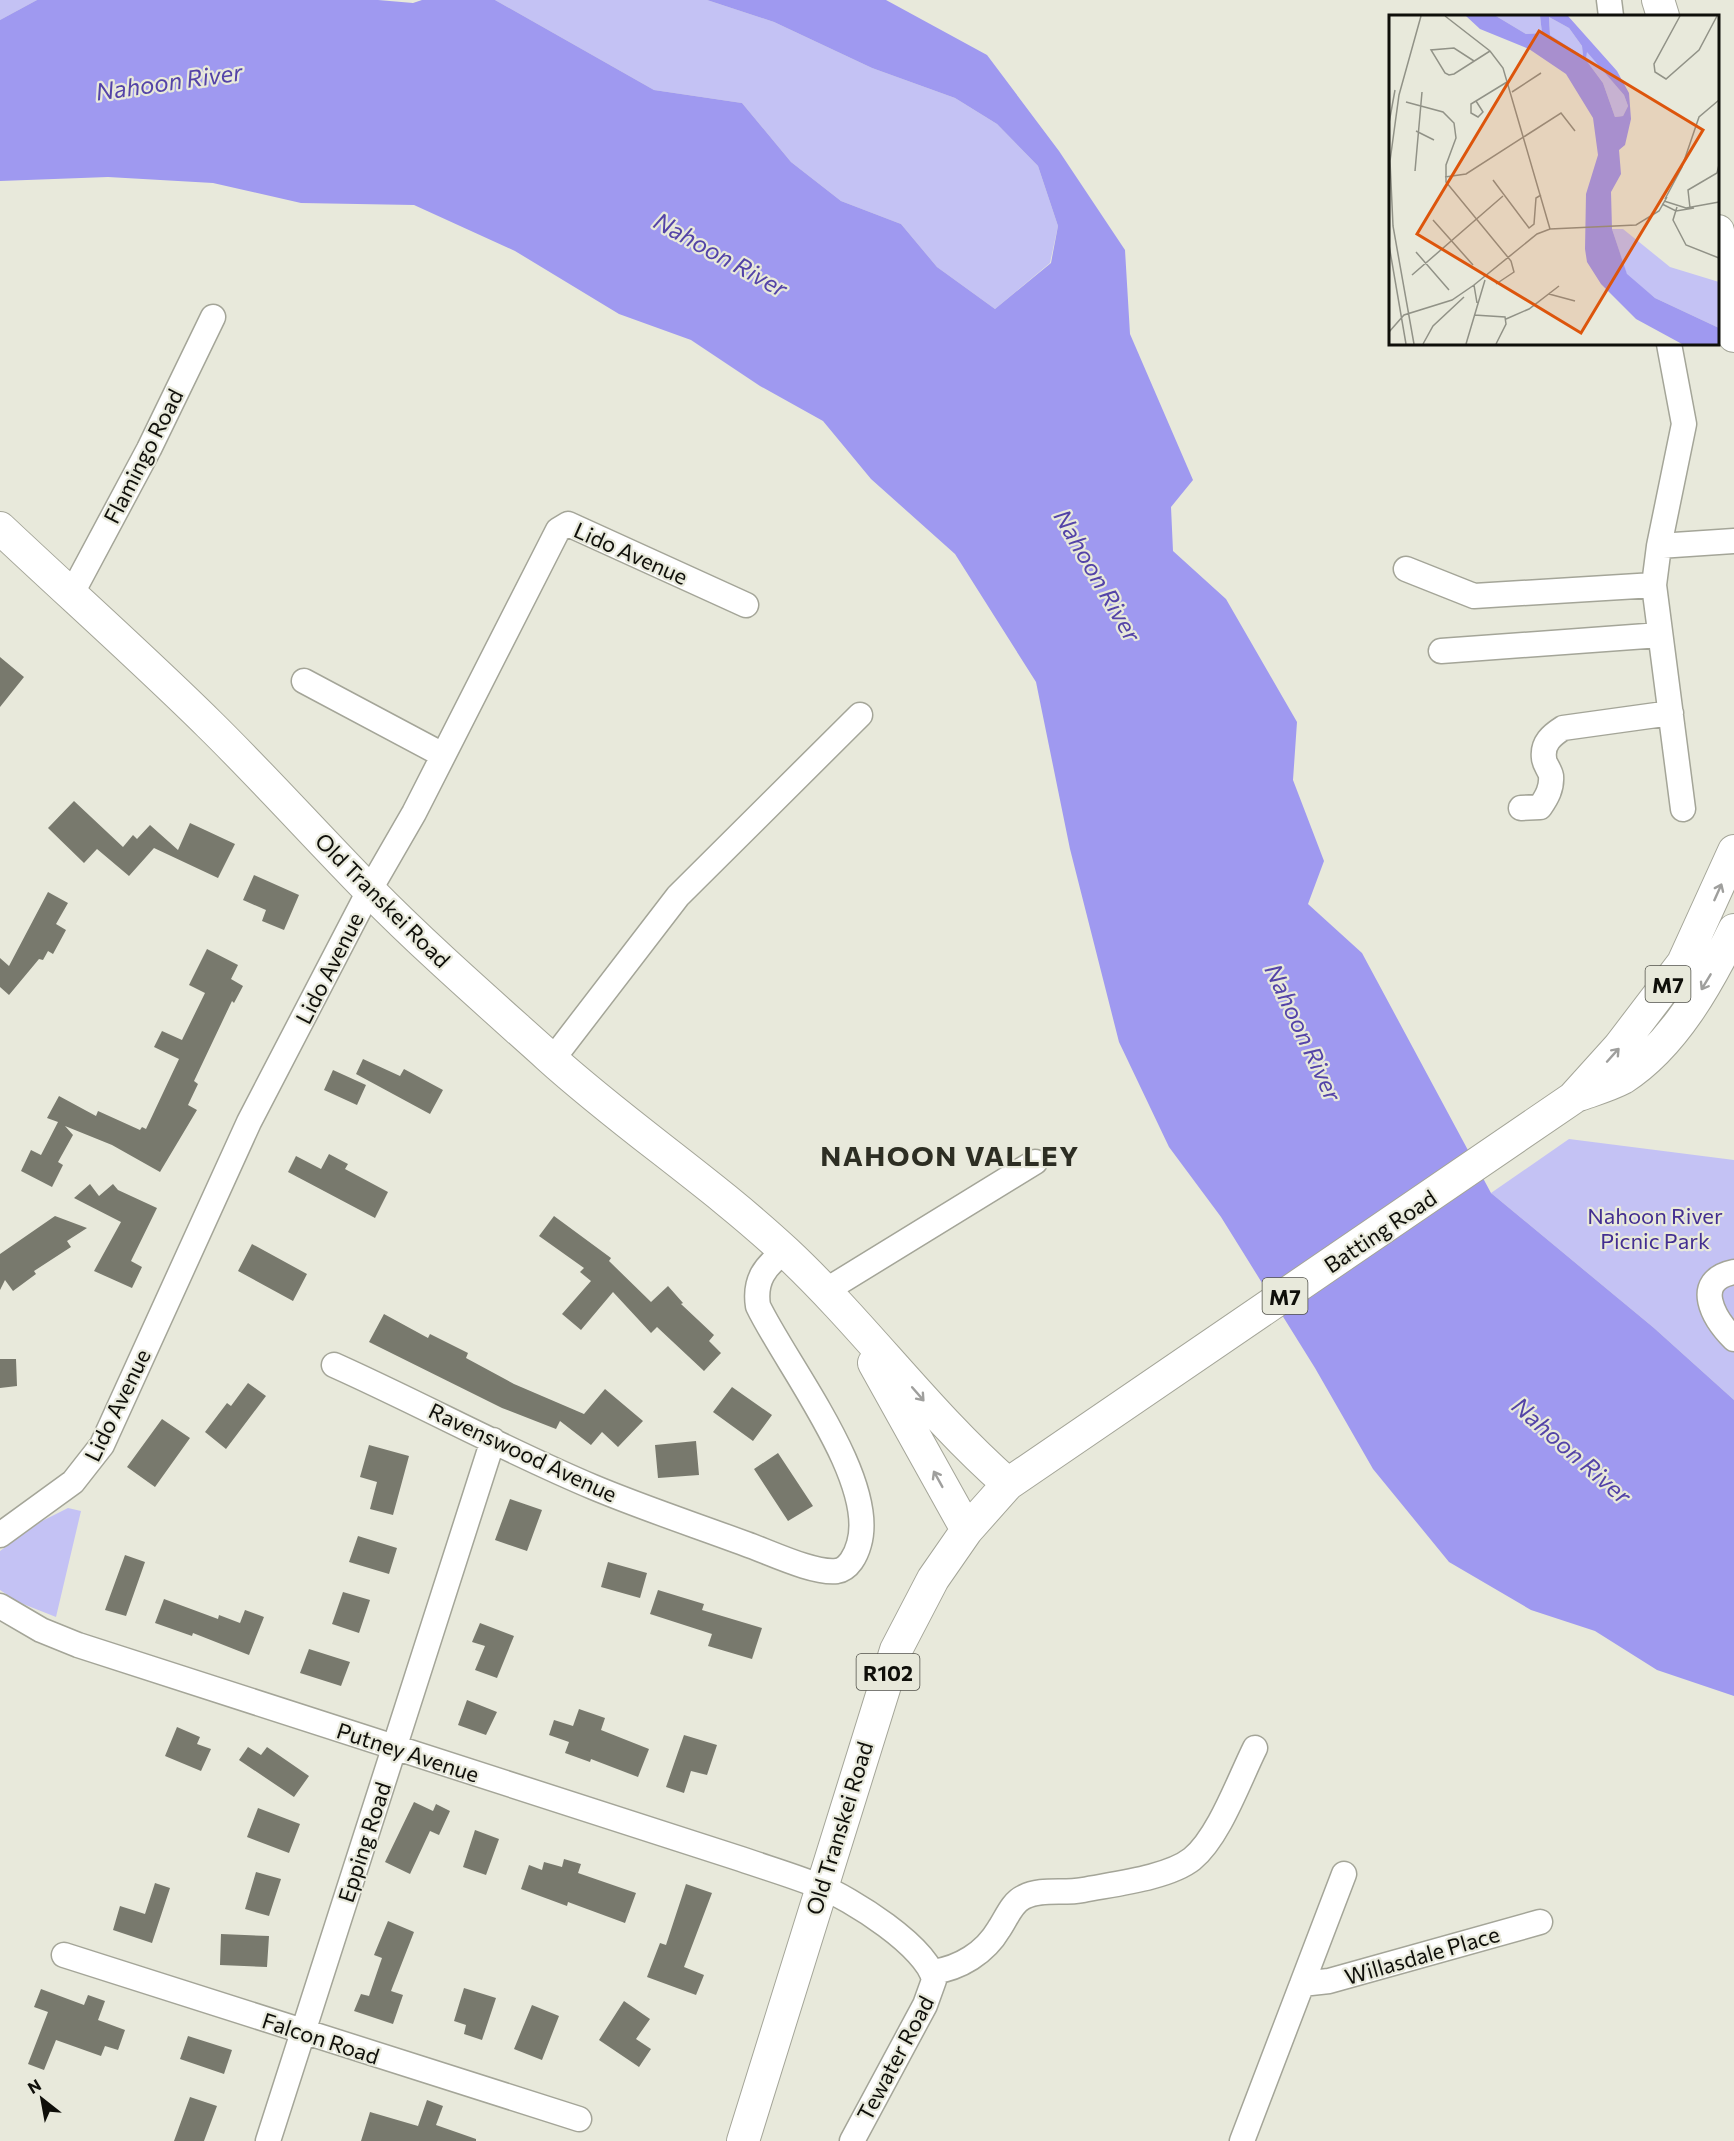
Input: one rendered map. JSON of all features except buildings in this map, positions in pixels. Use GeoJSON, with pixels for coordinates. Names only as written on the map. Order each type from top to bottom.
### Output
{"type":"FeatureCollection","features":[{"type":"Feature","properties":{"kind":"main road"},"geometry":{"type":"LineString","coordinates":[[1658,0],[1663,15]]}},
{"type":"Feature","properties":{"kind":"main road"},"geometry":{"type":"LineString","coordinates":[[1719,238],[1734,336]]}},
{"type":"Feature","properties":{"kind":"main road","name":"Old Transkei Road"},"geometry":{"type":"LineString","coordinates":[[0,528],[205,721],[289,804],[369,891],[552,1060],[670,1154],[784,1251],[825,1291],[942,1421],[1008,1484],[967,1530],[933,1579],[896,1650],[743,2141]]}},
{"type":"Feature","properties":{"kind":"main road","name":"Batting Road"},"geometry":{"type":"LineString","coordinates":[[1008,1484],[1515,1140],[1573,1098],[1626,1040],[1683,963],[1734,851]]}},
{"type":"Feature","properties":{"kind":"main road","name":"Batting Road"},"geometry":{"type":"LineString","coordinates":[[1573,1098],[1622,1078],[1657,1047],[1694,1001],[1734,930]]}},
{"type":"Feature","properties":{"kind":"main road","name":"Old Transkei Road"},"geometry":{"type":"LineString","coordinates":[[850,1319],[967,1530]]}},
{"type":"Feature","properties":{"kind":"street"},"geometry":{"type":"LineString","coordinates":[[1609,0],[1611,15]]}},
{"type":"Feature","properties":{"kind":"street","name":"Flamingo Road"},"geometry":{"type":"LineString","coordinates":[[71,595],[149,449],[213,316]]}},
{"type":"Feature","properties":{"kind":"street"},"geometry":{"type":"LineString","coordinates":[[1654,345],[1671,354],[1684,424],[1659,546],[1654,585],[1683,809]]}},
{"type":"Feature","properties":{"kind":"street","name":"Lido Avenue"},"geometry":{"type":"LineString","coordinates":[[0,1536],[73,1482],[84,1471],[102,1444],[249,1122],[563,524],[568,524],[746,605]]}},
{"type":"Feature","properties":{"kind":"street"},"geometry":{"type":"LineString","coordinates":[[1659,546],[1734,541]]}},
{"type":"Feature","properties":{"kind":"street"},"geometry":{"type":"LineString","coordinates":[[1406,569],[1474,596],[1654,585]]}},
{"type":"Feature","properties":{"kind":"street"},"geometry":{"type":"LineString","coordinates":[[1441,651],[1660,635]]}},
{"type":"Feature","properties":{"kind":"street"},"geometry":{"type":"LineString","coordinates":[[304,681],[443,755]]}},
{"type":"Feature","properties":{"kind":"street"},"geometry":{"type":"LineString","coordinates":[[1521,808],[1540,807],[1549,794],[1551,775],[1544,758],[1545,745],[1552,735],[1563,728],[1671,713]]}},
{"type":"Feature","properties":{"kind":"street"},"geometry":{"type":"LineString","coordinates":[[552,1060],[678,896],[860,715]]}},
{"type":"Feature","properties":{"kind":"street"},"geometry":{"type":"LineString","coordinates":[[825,1291],[1035,1162]]}},
{"type":"Feature","properties":{"kind":"street","name":"Ravenswood Avenue"},"geometry":{"type":"LineString","coordinates":[[334,1365],[590,1486],[668,1518],[828,1570],[844,1568],[859,1545],[861,1519],[844,1457],[758,1306],[757,1288],[760,1276],[771,1260],[784,1251]]}},
{"type":"Feature","properties":{"kind":"street"},"geometry":{"type":"LineString","coordinates":[[1734,1272],[1726,1274],[1715,1283],[1709,1297],[1715,1316],[1734,1339]]}},
{"type":"Feature","properties":{"kind":"street","name":"Epping Road"},"geometry":{"type":"LineString","coordinates":[[268,2141],[494,1440]]}},
{"type":"Feature","properties":{"kind":"street","name":"Putney Avenue"},"geometry":{"type":"LineString","coordinates":[[0,1606],[41,1630],[78,1645],[821,1886]]}},
{"type":"Feature","properties":{"kind":"street"},"geometry":{"type":"LineString","coordinates":[[933,1972],[953,1969],[982,1950],[998,1932],[1021,1898],[1031,1894],[1073,1892],[1134,1879],[1170,1870],[1191,1860],[1217,1828],[1256,1748]]}},
{"type":"Feature","properties":{"kind":"street","name":"Willasdale Place"},"geometry":{"type":"LineString","coordinates":[[1242,2141],[1344,1874]]}},
{"type":"Feature","properties":{"kind":"street","name":"Tewater Road"},"geometry":{"type":"LineString","coordinates":[[821,1886],[855,1904],[902,1939],[926,1960],[933,1972],[931,1991],[925,2005],[852,2141]]}},
{"type":"Feature","properties":{"kind":"street","name":"Willasdale Place"},"geometry":{"type":"LineString","coordinates":[[1302,1984],[1329,1981],[1540,1922]]}},
{"type":"Feature","properties":{"kind":"street","name":"Falcon Road"},"geometry":{"type":"LineString","coordinates":[[64,1955],[579,2120]]}},
{"type":"Feature","properties":{"kind":"green space"},"geometry":{"type":"Polygon","coordinates":[[[0,0],[37,0],[0,20],[0,0]]]}},
{"type":"Feature","properties":{"kind":"green space"},"geometry":{"type":"Polygon","coordinates":[[[495,0],[707,0],[774,22],[872,68],[955,98],[997,124],[1038,166],[1058,226],[1050,263],[995,309],[937,267],[901,224],[841,201],[791,162],[742,103],[654,90],[495,0]]]}},
{"type":"Feature","properties":{"kind":"green space","name":"Nahoon River Picnic Park"},"geometry":{"type":"Polygon","coordinates":[[[1569,1139],[1734,1160],[1734,1400],[1654,1328],[1491,1193],[1569,1139]]]}},
{"type":"Feature","properties":{"kind":"green space"},"geometry":{"type":"Polygon","coordinates":[[[68,1508],[81,1511],[56,1617],[18,1602],[0,1590],[0,1551],[42,1521],[68,1508]]]}},
{"type":"Feature","properties":{"kind":"water","name":"Nahoon River"},"geometry":{"type":"Polygon","coordinates":[[[37,0],[378,0],[413,3],[422,0],[495,0],[654,90],[742,103],[791,162],[841,201],[901,224],[937,267],[995,309],[1051,263],[1058,226],[1038,166],[997,124],[955,98],[872,68],[774,22],[707,0],[886,0],[987,55],[1059,151],[1125,250],[1130,334],[1193,480],[1171,507],[1173,551],[1226,599],[1297,722],[1293,780],[1324,861],[1308,904],[1362,953],[1491,1193],[1654,1328],[1734,1400],[1734,1696],[1657,1670],[1595,1631],[1531,1610],[1449,1562],[1373,1469],[1315,1368],[1221,1217],[1169,1147],[1119,1042],[1070,849],[1036,682],[955,554],[871,479],[823,421],[760,386],[691,340],[619,314],[515,251],[414,205],[301,203],[213,183],[108,177],[0,181],[0,20],[37,0]]]}},
{"type":"Feature","properties":{"kind":"district","name":"NAHOON VALLEY"},"geometry":{"type":"Point","coordinates":[950,1155]}}]}
